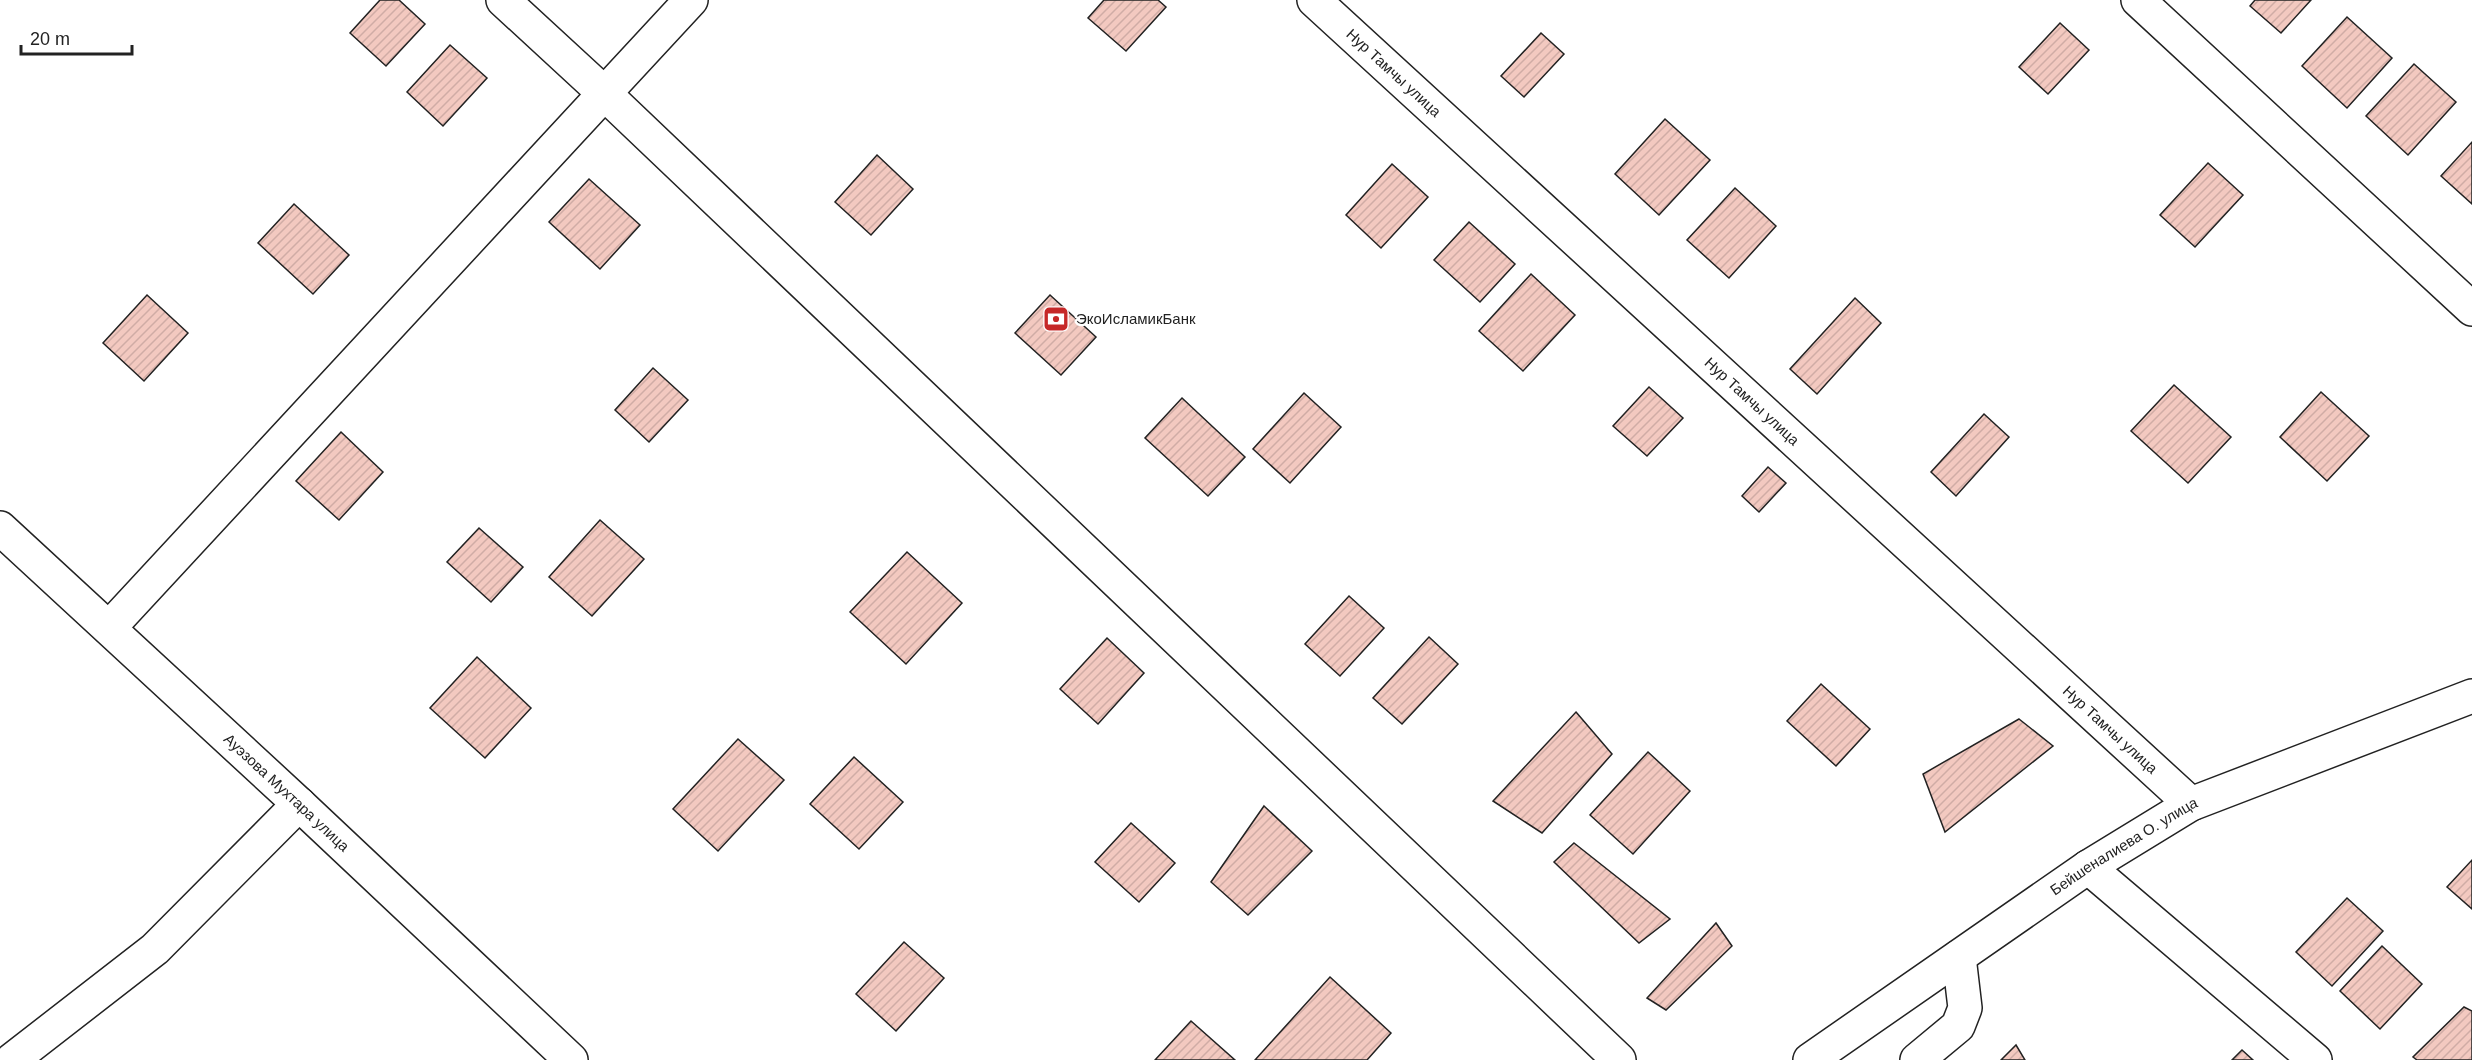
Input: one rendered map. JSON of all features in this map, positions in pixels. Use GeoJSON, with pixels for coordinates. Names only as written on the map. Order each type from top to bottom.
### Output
{"type":"FeatureCollection","features":[{"type":"Feature","properties":{"kind":"street"},"geometry":{"type":"LineString","coordinates":[[502,0],[605,94],[1618,1060]]}},
{"type":"Feature","properties":{"kind":"street"},"geometry":{"type":"LineString","coordinates":[[109,628],[691,0]]}},
{"type":"Feature","properties":{"kind":"street","name":"Нур Тамчы улица"},"geometry":{"type":"LineString","coordinates":[[1314,0],[2191,804]]}},
{"type":"Feature","properties":{"kind":"street"},"geometry":{"type":"LineString","coordinates":[[2138,0],[2472,309]]}},
{"type":"Feature","properties":{"kind":"street","name":"Ауэзова Мухтара улица"},"geometry":{"type":"LineString","coordinates":[[0,528],[299,804],[571,1060]]}},
{"type":"Feature","properties":{"kind":"street","name":"Бейшеналиева О. улица"},"geometry":{"type":"LineString","coordinates":[[1810,1060],[2088,867],[2191,804],[2472,696]]}},
{"type":"Feature","properties":{"kind":"street"},"geometry":{"type":"LineString","coordinates":[[12,1060],[155,950],[299,804]]}},
{"type":"Feature","properties":{"kind":"street"},"geometry":{"type":"LineString","coordinates":[[2088,867],[2315,1060]]}},
{"type":"Feature","properties":{"kind":"street"},"geometry":{"type":"LineString","coordinates":[[1917,1060],[1958,1026],[1965,1008],[1959,957]]}},
{"type":"Feature","properties":{"kind":"building"},"geometry":{"type":"Polygon","coordinates":[[[380,0],[399,0],[425,24],[386,66],[350,33],[380,0]]]}},
{"type":"Feature","properties":{"kind":"building"},"geometry":{"type":"Polygon","coordinates":[[[1104,0],[1158,0],[1166,7],[1126,51],[1088,18],[1104,0]]]}},
{"type":"Feature","properties":{"kind":"building"},"geometry":{"type":"Polygon","coordinates":[[[2255,0],[2311,0],[2281,33],[2250,6],[2255,0]]]}},
{"type":"Feature","properties":{"kind":"building"},"geometry":{"type":"Polygon","coordinates":[[[2347,17],[2392,58],[2347,108],[2302,66],[2347,17]]]}},
{"type":"Feature","properties":{"kind":"building"},"geometry":{"type":"Polygon","coordinates":[[[2060,23],[2089,50],[2048,94],[2019,67],[2060,23]]]}},
{"type":"Feature","properties":{"kind":"building"},"geometry":{"type":"Polygon","coordinates":[[[1541,33],[1564,54],[1524,97],[1501,76],[1541,33]]]}},
{"type":"Feature","properties":{"kind":"building"},"geometry":{"type":"Polygon","coordinates":[[[450,45],[487,78],[443,126],[407,92],[450,45]]]}},
{"type":"Feature","properties":{"kind":"building"},"geometry":{"type":"Polygon","coordinates":[[[2414,64],[2456,102],[2408,155],[2366,116],[2414,64]]]}},
{"type":"Feature","properties":{"kind":"building"},"geometry":{"type":"Polygon","coordinates":[[[1665,119],[1710,160],[1659,215],[1615,174],[1665,119]]]}},
{"type":"Feature","properties":{"kind":"building"},"geometry":{"type":"Polygon","coordinates":[[[2472,142],[2472,204],[2441,176],[2472,142]]]}},
{"type":"Feature","properties":{"kind":"building"},"geometry":{"type":"Polygon","coordinates":[[[877,155],[913,189],[871,235],[835,202],[877,155]]]}},
{"type":"Feature","properties":{"kind":"building"},"geometry":{"type":"Polygon","coordinates":[[[2208,163],[2243,195],[2195,247],[2160,215],[2208,163]]]}},
{"type":"Feature","properties":{"kind":"building"},"geometry":{"type":"Polygon","coordinates":[[[1392,164],[1428,197],[1381,248],[1346,215],[1392,164]]]}},
{"type":"Feature","properties":{"kind":"building"},"geometry":{"type":"Polygon","coordinates":[[[589,179],[640,225],[600,269],[549,222],[589,179]]]}},
{"type":"Feature","properties":{"kind":"building"},"geometry":{"type":"Polygon","coordinates":[[[1735,188],[1776,226],[1729,278],[1687,240],[1735,188]]]}},
{"type":"Feature","properties":{"kind":"building"},"geometry":{"type":"Polygon","coordinates":[[[294,204],[349,255],[313,294],[258,243],[294,204]]]}},
{"type":"Feature","properties":{"kind":"building"},"geometry":{"type":"Polygon","coordinates":[[[1469,222],[1515,264],[1480,302],[1434,260],[1469,222]]]}},
{"type":"Feature","properties":{"kind":"building"},"geometry":{"type":"Polygon","coordinates":[[[1531,274],[1575,315],[1523,371],[1479,331],[1531,274]]]}},
{"type":"Feature","properties":{"kind":"building"},"geometry":{"type":"Polygon","coordinates":[[[147,295],[188,333],[144,381],[103,343],[147,295]]]}},
{"type":"Feature","properties":{"kind":"building"},"geometry":{"type":"Polygon","coordinates":[[[1050,295],[1096,337],[1061,375],[1015,333],[1050,295]]]}},
{"type":"Feature","properties":{"kind":"building"},"geometry":{"type":"Polygon","coordinates":[[[1855,298],[1881,323],[1817,394],[1790,369],[1855,298]]]}},
{"type":"Feature","properties":{"kind":"building"},"geometry":{"type":"Polygon","coordinates":[[[653,368],[688,400],[649,442],[615,410],[653,368]]]}},
{"type":"Feature","properties":{"kind":"building"},"geometry":{"type":"Polygon","coordinates":[[[2174,385],[2231,437],[2188,483],[2131,431],[2174,385]]]}},
{"type":"Feature","properties":{"kind":"building"},"geometry":{"type":"Polygon","coordinates":[[[1649,387],[1683,418],[1647,456],[1613,426],[1649,387]]]}},
{"type":"Feature","properties":{"kind":"building"},"geometry":{"type":"Polygon","coordinates":[[[2321,392],[2369,436],[2327,481],[2280,437],[2321,392]]]}},
{"type":"Feature","properties":{"kind":"building"},"geometry":{"type":"Polygon","coordinates":[[[1304,393],[1341,427],[1290,483],[1253,449],[1304,393]]]}},
{"type":"Feature","properties":{"kind":"building"},"geometry":{"type":"Polygon","coordinates":[[[1182,398],[1245,457],[1208,496],[1145,438],[1182,398]]]}},
{"type":"Feature","properties":{"kind":"building"},"geometry":{"type":"Polygon","coordinates":[[[1984,414],[2009,437],[1956,496],[1931,472],[1984,414]]]}},
{"type":"Feature","properties":{"kind":"building"},"geometry":{"type":"Polygon","coordinates":[[[341,432],[383,472],[339,520],[296,481],[341,432]]]}},
{"type":"Feature","properties":{"kind":"building"},"geometry":{"type":"Polygon","coordinates":[[[1768,467],[1786,483],[1759,512],[1742,496],[1768,467]]]}},
{"type":"Feature","properties":{"kind":"building"},"geometry":{"type":"Polygon","coordinates":[[[600,520],[644,559],[592,616],[549,577],[600,520]]]}},
{"type":"Feature","properties":{"kind":"building"},"geometry":{"type":"Polygon","coordinates":[[[479,528],[523,567],[491,602],[447,562],[479,528]]]}},
{"type":"Feature","properties":{"kind":"building"},"geometry":{"type":"Polygon","coordinates":[[[907,552],[962,603],[906,664],[850,612],[907,552]]]}},
{"type":"Feature","properties":{"kind":"building"},"geometry":{"type":"Polygon","coordinates":[[[1349,596],[1384,628],[1340,676],[1305,644],[1349,596]]]}},
{"type":"Feature","properties":{"kind":"building"},"geometry":{"type":"Polygon","coordinates":[[[1429,637],[1458,664],[1402,724],[1373,698],[1429,637]]]}},
{"type":"Feature","properties":{"kind":"building"},"geometry":{"type":"Polygon","coordinates":[[[1107,638],[1144,673],[1098,724],[1060,689],[1107,638]]]}},
{"type":"Feature","properties":{"kind":"building"},"geometry":{"type":"Polygon","coordinates":[[[477,657],[531,708],[485,758],[430,708],[477,657]]]}},
{"type":"Feature","properties":{"kind":"building"},"geometry":{"type":"Polygon","coordinates":[[[1821,684],[1870,729],[1836,766],[1787,721],[1821,684]]]}},
{"type":"Feature","properties":{"kind":"building"},"geometry":{"type":"Polygon","coordinates":[[[1576,712],[1612,754],[1542,833],[1493,801],[1576,712]]]}},
{"type":"Feature","properties":{"kind":"building"},"geometry":{"type":"Polygon","coordinates":[[[2019,719],[2053,746],[1945,832],[1923,774],[2019,719]]]}},
{"type":"Feature","properties":{"kind":"building"},"geometry":{"type":"Polygon","coordinates":[[[738,739],[784,780],[718,851],[673,809],[738,739]]]}},
{"type":"Feature","properties":{"kind":"building"},"geometry":{"type":"Polygon","coordinates":[[[1648,752],[1690,791],[1633,854],[1590,815],[1648,752]]]}},
{"type":"Feature","properties":{"kind":"building"},"geometry":{"type":"Polygon","coordinates":[[[854,757],[903,802],[859,849],[810,804],[854,757]]]}},
{"type":"Feature","properties":{"kind":"building"},"geometry":{"type":"Polygon","coordinates":[[[1264,806],[1312,851],[1248,915],[1211,882],[1264,806]]]}},
{"type":"Feature","properties":{"kind":"building"},"geometry":{"type":"Polygon","coordinates":[[[1131,823],[1175,863],[1139,902],[1095,862],[1131,823]]]}},
{"type":"Feature","properties":{"kind":"building"},"geometry":{"type":"Polygon","coordinates":[[[1574,843],[1670,919],[1639,943],[1554,862],[1574,843]]]}},
{"type":"Feature","properties":{"kind":"building"},"geometry":{"type":"Polygon","coordinates":[[[2472,860],[2472,909],[2447,887],[2472,860]]]}},
{"type":"Feature","properties":{"kind":"building"},"geometry":{"type":"Polygon","coordinates":[[[2347,898],[2383,931],[2332,986],[2296,952],[2347,898]]]}},
{"type":"Feature","properties":{"kind":"building"},"geometry":{"type":"Polygon","coordinates":[[[1716,923],[1732,946],[1666,1010],[1647,998],[1716,923]]]}},
{"type":"Feature","properties":{"kind":"building"},"geometry":{"type":"Polygon","coordinates":[[[904,942],[944,978],[896,1031],[856,994],[904,942]]]}},
{"type":"Feature","properties":{"kind":"building"},"geometry":{"type":"Polygon","coordinates":[[[2382,946],[2422,984],[2380,1029],[2340,991],[2382,946]]]}},
{"type":"Feature","properties":{"kind":"building"},"geometry":{"type":"Polygon","coordinates":[[[1330,977],[1391,1033],[1367,1060],[1255,1060],[1330,977]]]}},
{"type":"Feature","properties":{"kind":"building"},"geometry":{"type":"Polygon","coordinates":[[[2464,1007],[2472,1011],[2472,1060],[2417,1060],[2413,1057],[2464,1007]]]}},
{"type":"Feature","properties":{"kind":"building"},"geometry":{"type":"Polygon","coordinates":[[[1191,1021],[1235,1060],[1155,1060],[1191,1021]]]}},
{"type":"Feature","properties":{"kind":"building"},"geometry":{"type":"Polygon","coordinates":[[[2016,1045],[2025,1060],[2001,1060],[2016,1045]]]}},
{"type":"Feature","properties":{"kind":"building"},"geometry":{"type":"Polygon","coordinates":[[[2242,1050],[2253,1060],[2232,1060],[2242,1050]]]}},
{"type":"Feature","properties":{"kind":"place","name":"ЭкоИсламикБанк"},"geometry":{"type":"Point","coordinates":[1056,319]}}]}
